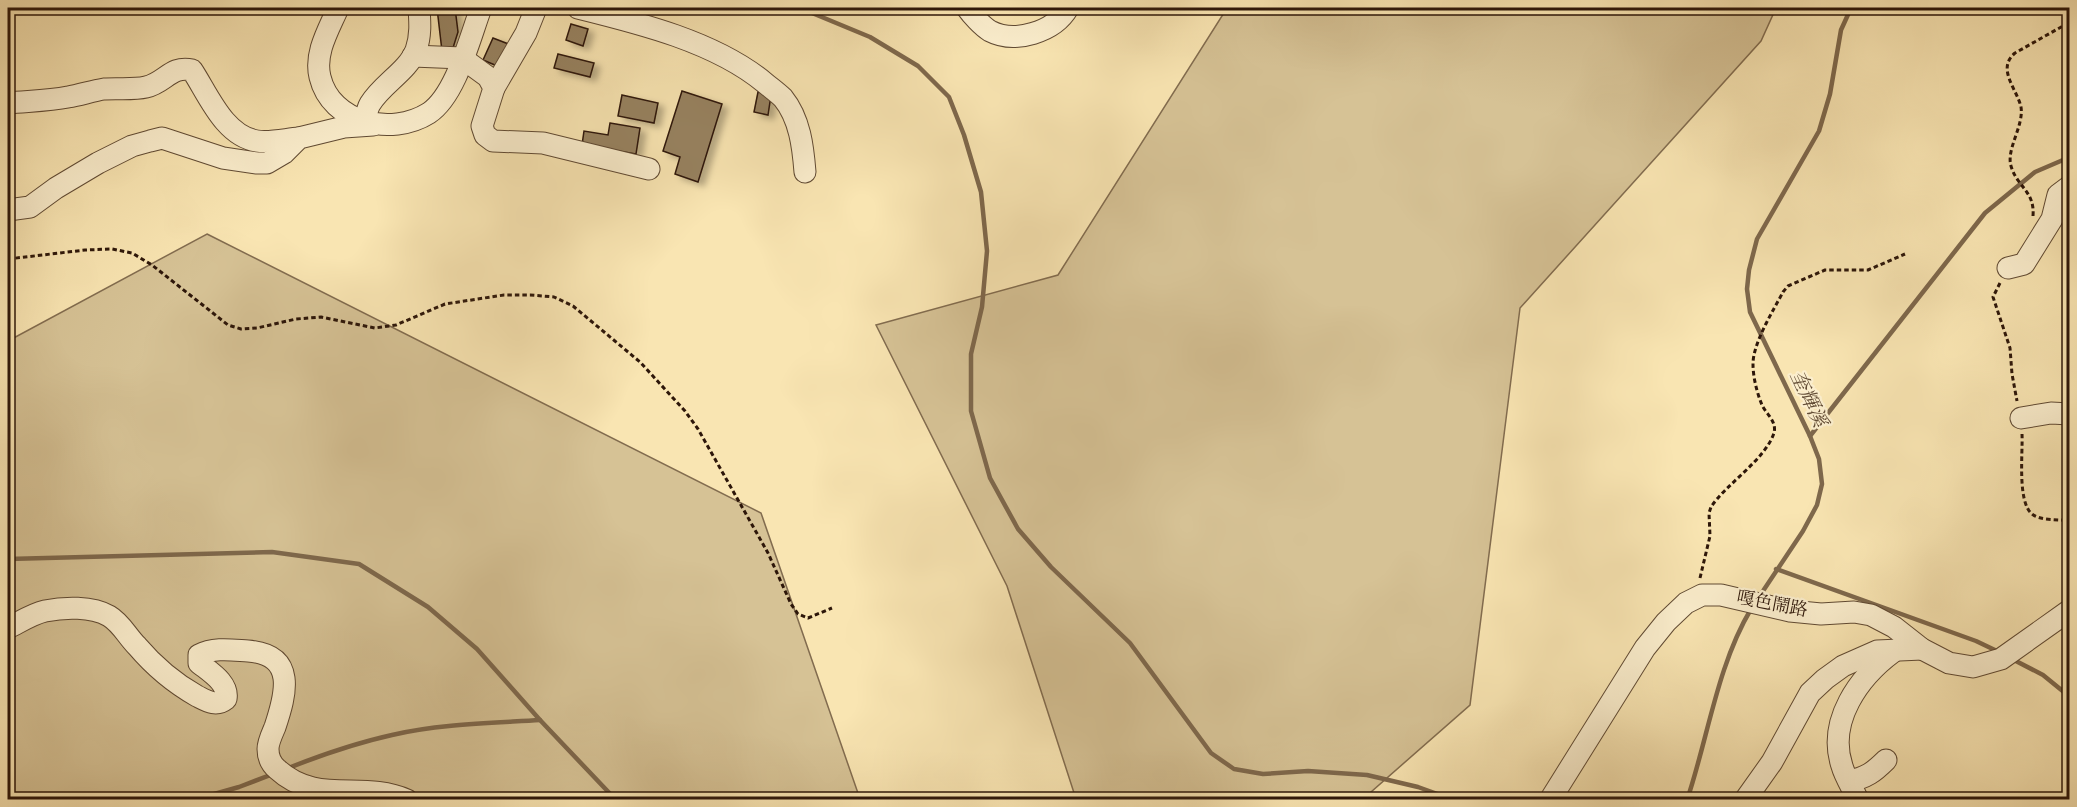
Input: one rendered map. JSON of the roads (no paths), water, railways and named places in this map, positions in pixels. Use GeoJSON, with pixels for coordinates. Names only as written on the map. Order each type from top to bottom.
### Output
{"type":"FeatureCollection","features":[{"type":"Feature","properties":{"kind":"street"},"geometry":{"type":"LineString","coordinates":[[338,8],[319,52],[320,77],[332,103],[351,116],[369,123]]}},
{"type":"Feature","properties":{"kind":"street"},"geometry":{"type":"LineString","coordinates":[[369,123],[369,105],[412,56],[419,37],[419,8]]}},
{"type":"Feature","properties":{"kind":"street"},"geometry":{"type":"LineString","coordinates":[[8,103],[67,98],[107,89],[144,88],[158,84],[172,72],[183,68],[192,70],[225,122],[242,136],[256,141],[299,138],[369,123],[406,122],[429,112],[447,93],[481,8]]}},
{"type":"Feature","properties":{"kind":"street"},"geometry":{"type":"LineString","coordinates":[[536,8],[526,33],[494,88],[482,126],[485,135],[493,141],[543,143],[649,169]]}},
{"type":"Feature","properties":{"kind":"street"},"geometry":{"type":"LineString","coordinates":[[578,8],[680,37],[734,62],[758,77],[783,98],[795,118],[803,143],[805,172]]}},
{"type":"Feature","properties":{"kind":"street"},"geometry":{"type":"LineString","coordinates":[[967,8],[989,30],[1014,38],[1038,32],[1063,16],[1068,8]]}},
{"type":"Feature","properties":{"kind":"street"},"geometry":{"type":"LineString","coordinates":[[412,56],[462,58],[488,77],[494,88]]}},
{"type":"Feature","properties":{"kind":"street"},"geometry":{"type":"LineString","coordinates":[[8,210],[30,207],[89,168],[124,150],[162,138],[223,158],[267,163],[276,159],[299,138]]}},
{"type":"Feature","properties":{"kind":"street"},"geometry":{"type":"LineString","coordinates":[[2008,268],[2024,264],[2052,219],[2058,195],[2070,186]]}},
{"type":"Feature","properties":{"kind":"street"},"geometry":{"type":"LineString","coordinates":[[2021,418],[2051,413],[2070,414]]}},
{"type":"Feature","properties":{"kind":"street","name":"嘎色鬧路"},"geometry":{"type":"LineString","coordinates":[[1550,800],[1645,648],[1666,622],[1686,603],[1702,594],[1721,595],[1790,611],[1821,614],[1854,612],[1870,615],[1894,627],[1922,649],[1949,663],[1973,667],[2001,659],[2070,610]]}},
{"type":"Feature","properties":{"kind":"street"},"geometry":{"type":"LineString","coordinates":[[8,628],[44,611],[78,609],[108,615],[118,623],[134,644],[171,679],[215,704],[226,699],[228,692],[199,663],[199,654],[205,651],[229,650],[267,655],[278,662],[284,672],[281,709],[268,747],[269,758],[275,767],[289,778],[319,790],[374,790],[395,794],[407,800]]}},
{"type":"Feature","properties":{"kind":"street"},"geometry":{"type":"LineString","coordinates":[[1745,800],[1772,762],[1810,693],[1834,672],[1859,657],[1877,651],[1922,649]]}},
{"type":"Feature","properties":{"kind":"street"},"geometry":{"type":"LineString","coordinates":[[1886,760],[1853,790],[1842,768],[1838,743],[1846,707],[1859,683],[1893,652]]}},
{"type":"Feature","properties":{"kind":"waterway"},"geometry":{"type":"LineString","coordinates":[[800,8],[870,37],[918,66],[949,97],[964,135],[981,192],[987,251],[982,307],[971,354],[971,411],[990,478],[1018,529],[1051,567],[1130,643],[1211,753],[1234,769],[1263,774],[1308,771],[1367,775],[1418,787],[1454,800]]}},
{"type":"Feature","properties":{"kind":"waterway","name":"奎輝溪"},"geometry":{"type":"LineString","coordinates":[[1759,597],[1803,531],[1817,505],[1822,484],[1819,459],[1810,436],[1750,312],[1747,289],[1749,270],[1757,239],[1819,131],[1830,94],[1841,30],[1851,8]]}},
{"type":"Feature","properties":{"kind":"waterway"},"geometry":{"type":"LineString","coordinates":[[1810,436],[1985,213],[2035,172],[2070,157]]}},
{"type":"Feature","properties":{"kind":"waterway"},"geometry":{"type":"LineString","coordinates":[[8,559],[272,552],[359,564],[428,607],[477,649],[616,800]]}},
{"type":"Feature","properties":{"kind":"waterway"},"geometry":{"type":"LineString","coordinates":[[1776,569],[1976,641],[1999,652]]}},
{"type":"Feature","properties":{"kind":"waterway","name":"奎輝溪"},"geometry":{"type":"LineString","coordinates":[[1687,800],[1721,678],[1739,631],[1751,609]]}},
{"type":"Feature","properties":{"kind":"waterway"},"geometry":{"type":"LineString","coordinates":[[2012,659],[2043,675],[2070,697]]}},
{"type":"Feature","properties":{"kind":"waterway"},"geometry":{"type":"LineString","coordinates":[[286,769],[325,754],[410,731],[466,724],[540,720]]}},
{"type":"Feature","properties":{"kind":"waterway"},"geometry":{"type":"LineString","coordinates":[[193,800],[239,787],[273,774]]}}]}
